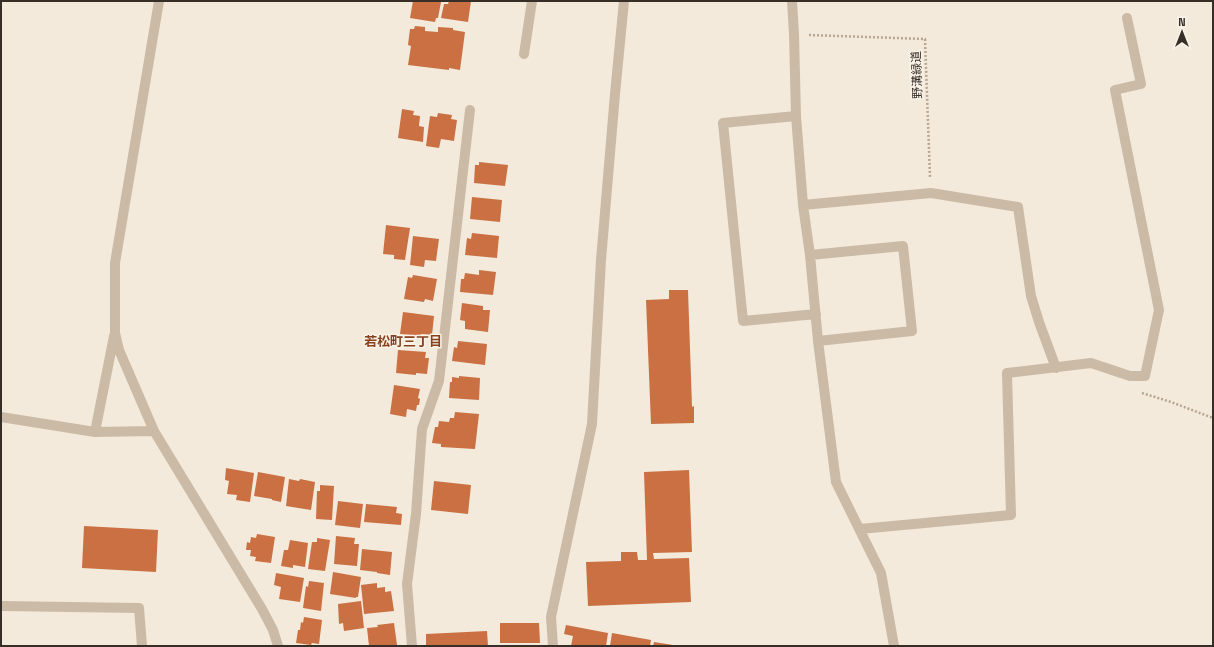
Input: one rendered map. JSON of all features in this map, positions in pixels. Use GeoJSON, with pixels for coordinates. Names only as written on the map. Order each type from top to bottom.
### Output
{"type":"FeatureCollection","features":[{"type":"Feature","properties":{"kind":"street"},"geometry":{"type":"LineString","coordinates":[[95,432],[115,333],[115,263],[159,1]]}},
{"type":"Feature","properties":{"kind":"street"},"geometry":{"type":"LineString","coordinates":[[524,54],[532,1]]}},
{"type":"Feature","properties":{"kind":"street"},"geometry":{"type":"LineString","coordinates":[[553,646],[550,617],[592,424],[601,252],[624,1]]}},
{"type":"Feature","properties":{"kind":"street"},"geometry":{"type":"LineString","coordinates":[[792,1],[796,116],[803,205],[836,482],[881,573],[894,646]]}},
{"type":"Feature","properties":{"kind":"street"},"geometry":{"type":"LineString","coordinates":[[860,529],[1011,515],[1007,373],[1091,363],[1130,376],[1145,376],[1159,310],[1115,90],[1141,84],[1127,18]]}},
{"type":"Feature","properties":{"kind":"street"},"geometry":{"type":"LineString","coordinates":[[412,646],[407,584],[416,514],[422,429],[439,381],[470,110]]}},
{"type":"Feature","properties":{"kind":"street"},"geometry":{"type":"LineString","coordinates":[[796,116],[723,123],[743,321],[816,314]]}},
{"type":"Feature","properties":{"kind":"street"},"geometry":{"type":"LineString","coordinates":[[803,205],[931,193],[1018,207],[1031,296],[1056,368]]}},
{"type":"Feature","properties":{"kind":"street"},"geometry":{"type":"LineString","coordinates":[[810,255],[902,246],[912,331],[818,341]]}},
{"type":"Feature","properties":{"kind":"street"},"geometry":{"type":"LineString","coordinates":[[115,333],[119,350],[154,431],[262,609],[278,646]]}},
{"type":"Feature","properties":{"kind":"street"},"geometry":{"type":"LineString","coordinates":[[1,417],[95,432],[154,431]]}},
{"type":"Feature","properties":{"kind":"street"},"geometry":{"type":"LineString","coordinates":[[1,606],[139,608],[142,646]]}},
{"type":"Feature","properties":{"kind":"path","name":"野溝緑道"},"geometry":{"type":"LineString","coordinates":[[794,34],[925,39],[931,193]]}},
{"type":"Feature","properties":{"kind":"building"},"geometry":{"type":"Polygon","coordinates":[[[413,1],[441,2],[438,18],[436,18],[435,22],[410,18],[413,1]]]}},
{"type":"Feature","properties":{"kind":"building"},"geometry":{"type":"Polygon","coordinates":[[[449,1],[471,1],[468,22],[441,18],[444,4],[448,4],[449,1]]]}},
{"type":"Feature","properties":{"kind":"building"},"geometry":{"type":"Polygon","coordinates":[[[415,26],[425,27],[425,31],[438,32],[438,27],[453,28],[453,30],[465,32],[460,70],[408,65],[411,46],[408,45],[410,29],[414,29],[415,26]]]}},
{"type":"Feature","properties":{"kind":"building"},"geometry":{"type":"Polygon","coordinates":[[[402,109],[414,111],[413,115],[420,116],[419,126],[424,127],[423,142],[398,138],[402,109]]]}},
{"type":"Feature","properties":{"kind":"building"},"geometry":{"type":"Polygon","coordinates":[[[438,113],[452,115],[451,119],[457,120],[454,141],[441,139],[439,148],[426,146],[430,116],[437,117],[438,113]]]}},
{"type":"Feature","properties":{"kind":"building"},"geometry":{"type":"Polygon","coordinates":[[[479,162],[508,165],[505,186],[474,183],[475,165],[479,165],[479,162]]]}},
{"type":"Feature","properties":{"kind":"building"},"geometry":{"type":"Polygon","coordinates":[[[472,197],[502,200],[500,222],[470,219],[472,197]]]}},
{"type":"Feature","properties":{"kind":"building"},"geometry":{"type":"Polygon","coordinates":[[[386,225],[410,228],[405,260],[394,259],[394,255],[383,254],[386,225]]]}},
{"type":"Feature","properties":{"kind":"building"},"geometry":{"type":"Polygon","coordinates":[[[472,233],[499,236],[497,258],[465,255],[467,238],[471,239],[472,233]]]}},
{"type":"Feature","properties":{"kind":"building"},"geometry":{"type":"Polygon","coordinates":[[[413,236],[439,239],[436,261],[425,260],[424,267],[410,265],[413,236]]]}},
{"type":"Feature","properties":{"kind":"building"},"geometry":{"type":"Polygon","coordinates":[[[479,270],[496,272],[493,295],[460,292],[461,279],[464,279],[465,273],[479,275],[479,270]]]}},
{"type":"Feature","properties":{"kind":"building"},"geometry":{"type":"Polygon","coordinates":[[[413,275],[437,279],[433,301],[425,299],[424,302],[404,299],[408,277],[412,278],[413,275]]]}},
{"type":"Feature","properties":{"kind":"building"},"geometry":{"type":"Polygon","coordinates":[[[669,290],[688,290],[692,407],[694,406],[694,423],[651,424],[646,300],[669,299],[669,290]]]}},
{"type":"Feature","properties":{"kind":"building"},"geometry":{"type":"Polygon","coordinates":[[[462,303],[483,306],[483,310],[490,310],[488,332],[465,329],[465,321],[460,320],[462,303]]]}},
{"type":"Feature","properties":{"kind":"building"},"geometry":{"type":"Polygon","coordinates":[[[403,312],[434,316],[432,335],[421,334],[421,336],[400,334],[403,312]]]}},
{"type":"Feature","properties":{"kind":"building"},"geometry":{"type":"Polygon","coordinates":[[[458,341],[487,344],[485,365],[452,361],[454,347],[457,348],[458,341]]]}},
{"type":"Feature","properties":{"kind":"building"},"geometry":{"type":"Polygon","coordinates":[[[398,350],[426,352],[425,358],[429,358],[427,374],[416,373],[416,375],[396,373],[398,350]]]}},
{"type":"Feature","properties":{"kind":"building"},"geometry":{"type":"Polygon","coordinates":[[[459,376],[480,378],[479,400],[449,398],[450,382],[452,382],[452,377],[459,378],[459,376]]]}},
{"type":"Feature","properties":{"kind":"building"},"geometry":{"type":"Polygon","coordinates":[[[394,385],[420,389],[418,398],[420,399],[419,405],[417,405],[416,411],[407,409],[406,417],[390,414],[394,385]]]}},
{"type":"Feature","properties":{"kind":"building"},"geometry":{"type":"Polygon","coordinates":[[[455,412],[479,414],[475,449],[441,447],[441,444],[432,443],[435,427],[438,427],[439,421],[449,422],[450,418],[454,418],[455,412]]]}},
{"type":"Feature","properties":{"kind":"building"},"geometry":{"type":"Polygon","coordinates":[[[226,468],[254,473],[250,502],[236,500],[237,495],[227,494],[229,481],[225,480],[226,468]]]}},
{"type":"Feature","properties":{"kind":"building"},"geometry":{"type":"Polygon","coordinates":[[[689,470],[692,552],[653,553],[654,559],[689,558],[691,602],[588,606],[586,562],[621,561],[621,552],[637,552],[638,560],[647,560],[644,472],[689,470]]]}},
{"type":"Feature","properties":{"kind":"building"},"geometry":{"type":"Polygon","coordinates":[[[258,472],[285,477],[281,502],[254,496],[258,472]]]}},
{"type":"Feature","properties":{"kind":"building"},"geometry":{"type":"Polygon","coordinates":[[[289,479],[299,481],[300,479],[315,482],[311,510],[286,506],[289,479]]]}},
{"type":"Feature","properties":{"kind":"building"},"geometry":{"type":"Polygon","coordinates":[[[434,481],[471,485],[468,514],[431,510],[434,481]]]}},
{"type":"Feature","properties":{"kind":"building"},"geometry":{"type":"Polygon","coordinates":[[[320,485],[334,486],[332,520],[316,519],[317,491],[320,491],[320,485]]]}},
{"type":"Feature","properties":{"kind":"building"},"geometry":{"type":"Polygon","coordinates":[[[338,501],[363,504],[360,528],[335,525],[338,501]]]}},
{"type":"Feature","properties":{"kind":"building"},"geometry":{"type":"Polygon","coordinates":[[[366,504],[397,507],[396,513],[402,514],[401,525],[364,522],[366,504]]]}},
{"type":"Feature","properties":{"kind":"building"},"geometry":{"type":"Polygon","coordinates":[[[84,526],[158,530],[156,572],[82,568],[84,526]]]}},
{"type":"Feature","properties":{"kind":"building"},"geometry":{"type":"Polygon","coordinates":[[[257,534],[275,537],[271,563],[255,561],[256,557],[250,556],[251,550],[246,550],[247,542],[250,543],[251,537],[256,538],[257,534]]]}},
{"type":"Feature","properties":{"kind":"building"},"geometry":{"type":"Polygon","coordinates":[[[336,536],[355,538],[354,544],[359,544],[357,566],[334,564],[336,536]]]}},
{"type":"Feature","properties":{"kind":"building"},"geometry":{"type":"Polygon","coordinates":[[[317,538],[330,540],[325,571],[308,569],[312,542],[317,542],[317,538]]]}},
{"type":"Feature","properties":{"kind":"building"},"geometry":{"type":"Polygon","coordinates":[[[290,540],[308,543],[305,567],[293,565],[293,568],[281,566],[284,550],[288,550],[290,540]]]}},
{"type":"Feature","properties":{"kind":"building"},"geometry":{"type":"Polygon","coordinates":[[[362,549],[392,552],[390,575],[360,570],[362,549]]]}},
{"type":"Feature","properties":{"kind":"building"},"geometry":{"type":"Polygon","coordinates":[[[333,572],[361,577],[358,597],[356,598],[330,594],[333,572]]]}},
{"type":"Feature","properties":{"kind":"building"},"geometry":{"type":"Polygon","coordinates":[[[276,573],[304,578],[300,602],[279,599],[281,587],[274,585],[276,573]]]}},
{"type":"Feature","properties":{"kind":"building"},"geometry":{"type":"Polygon","coordinates":[[[309,581],[324,583],[321,611],[303,608],[306,586],[308,587],[309,581]]]}},
{"type":"Feature","properties":{"kind":"building"},"geometry":{"type":"Polygon","coordinates":[[[377,583],[377,588],[385,587],[385,592],[391,591],[394,611],[364,614],[361,585],[377,583]]]}},
{"type":"Feature","properties":{"kind":"building"},"geometry":{"type":"Polygon","coordinates":[[[361,601],[364,628],[344,631],[343,623],[339,624],[338,604],[361,601]]]}},
{"type":"Feature","properties":{"kind":"building"},"geometry":{"type":"Polygon","coordinates":[[[304,617],[322,620],[319,644],[312,643],[311,645],[296,643],[298,630],[300,630],[301,622],[303,623],[304,617]]]}},
{"type":"Feature","properties":{"kind":"building"},"geometry":{"type":"Polygon","coordinates":[[[394,623],[397,645],[369,646],[367,628],[394,623]]]}},
{"type":"Feature","properties":{"kind":"building"},"geometry":{"type":"Polygon","coordinates":[[[500,623],[539,623],[540,643],[500,643],[500,623]]]}},
{"type":"Feature","properties":{"kind":"building"},"geometry":{"type":"Polygon","coordinates":[[[566,625],[608,633],[606,646],[571,646],[573,636],[564,634],[566,625]]]}},
{"type":"Feature","properties":{"kind":"building"},"geometry":{"type":"Polygon","coordinates":[[[487,631],[488,646],[426,646],[426,634],[487,631]]]}},
{"type":"Feature","properties":{"kind":"building"},"geometry":{"type":"Polygon","coordinates":[[[612,633],[651,640],[650,646],[610,646],[612,633]]]}},
{"type":"Feature","properties":{"kind":"building"},"geometry":{"type":"Polygon","coordinates":[[[654,642],[673,645],[673,646],[653,646],[654,642]]]}},
{"type":"Feature","properties":{"kind":"district","name":"若松町三丁目"},"geometry":{"type":"Point","coordinates":[403,341]}}]}
